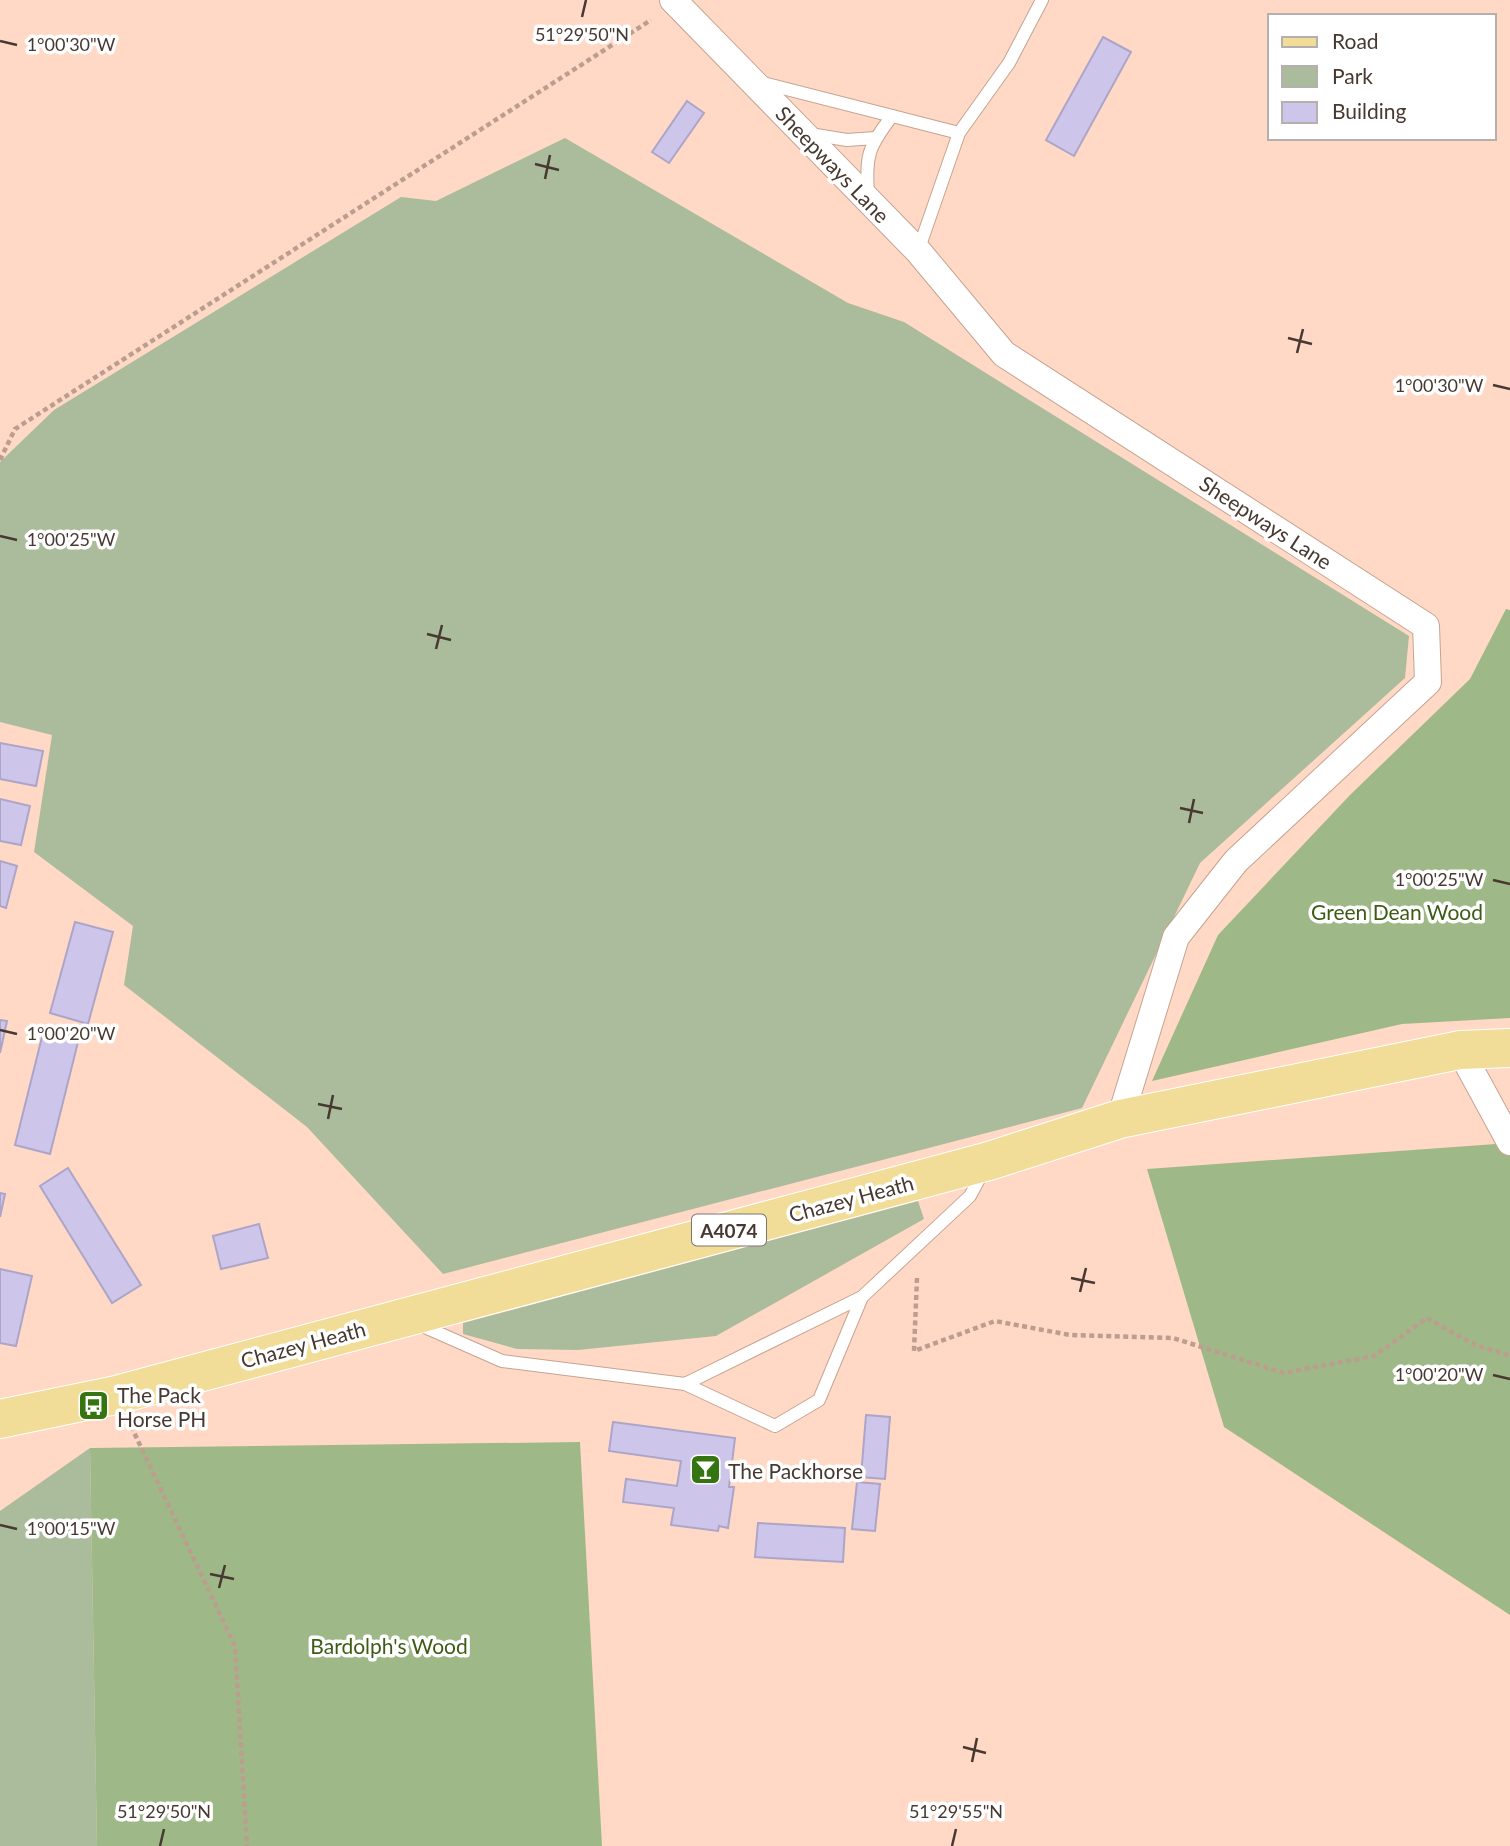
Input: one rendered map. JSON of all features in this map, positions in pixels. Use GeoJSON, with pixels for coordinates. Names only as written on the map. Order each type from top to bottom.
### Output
{"type":"FeatureCollection","features":[{"type":"Feature","properties":{"kind":"main road","name":"A4074"},"geometry":{"type":"LineString","coordinates":[[1460,1050],[1510,1048]]}},
{"type":"Feature","properties":{"kind":"main road","name":"Chazey Heath"},"geometry":{"type":"LineString","coordinates":[[0,1419],[116,1395],[989,1161],[1120,1119],[1460,1050]]}},
{"type":"Feature","properties":{"kind":"street","name":"Sheepways Lane"},"geometry":{"type":"LineString","coordinates":[[675,2],[918,251],[1004,354],[1426,626],[1428,682],[1236,861],[1176,937],[1120,1119]]}},
{"type":"Feature","properties":{"kind":"street"},"geometry":{"type":"LineString","coordinates":[[1460,1050],[1510,1142]]}},
{"type":"Feature","properties":{"kind":"lane"},"geometry":{"type":"LineString","coordinates":[[918,251],[959,133],[1009,63],[1042,0]]}},
{"type":"Feature","properties":{"kind":"lane"},"geometry":{"type":"LineString","coordinates":[[751,80],[959,133]]}},
{"type":"Feature","properties":{"kind":"lane"},"geometry":{"type":"LineString","coordinates":[[868,200],[866,161],[875,138],[892,116]]}},
{"type":"Feature","properties":{"kind":"lane"},"geometry":{"type":"LineString","coordinates":[[804,134],[847,140],[875,138]]}},
{"type":"Feature","properties":{"kind":"lane"},"geometry":{"type":"LineString","coordinates":[[685,1384],[862,1297],[970,1196],[989,1161]]}},
{"type":"Feature","properties":{"kind":"lane"},"geometry":{"type":"LineString","coordinates":[[402,1317],[502,1361],[685,1384],[775,1426],[819,1400],[862,1297]]}},
{"type":"Feature","properties":{"kind":"path"},"geometry":{"type":"LineString","coordinates":[[0,460],[15,429],[675,2]]}},
{"type":"Feature","properties":{"kind":"path"},"geometry":{"type":"LineString","coordinates":[[918,1244],[914,1350],[995,1321],[1070,1335],[1173,1338],[1284,1373],[1374,1356],[1427,1318],[1475,1345],[1510,1356]]}},
{"type":"Feature","properties":{"kind":"path"},"geometry":{"type":"LineString","coordinates":[[116,1395],[235,1646],[247,1846]]}},
{"type":"Feature","properties":{"kind":"green space"},"geometry":{"type":"Polygon","coordinates":[[[565,138],[848,303],[904,322],[1409,636],[1405,678],[1200,863],[1082,1108],[443,1274],[307,1127],[124,985],[133,926],[34,852],[52,735],[0,722],[0,462],[54,410],[401,197],[436,201],[565,138]]]}},
{"type":"Feature","properties":{"kind":"green space","name":"Green Dean Wood"},"geometry":{"type":"Polygon","coordinates":[[[1506,609],[1510,610],[1510,1018],[1402,1024],[1152,1081],[1218,935],[1350,795],[1470,679],[1506,609]]]}},
{"type":"Feature","properties":{"kind":"green space"},"geometry":{"type":"Polygon","coordinates":[[[1510,1143],[1510,1615],[1224,1427],[1147,1169],[1510,1143]]]}},
{"type":"Feature","properties":{"kind":"green space"},"geometry":{"type":"Polygon","coordinates":[[[918,1201],[924,1219],[716,1336],[578,1350],[517,1349],[463,1334],[463,1323],[918,1201]]]}},
{"type":"Feature","properties":{"kind":"green space","name":"Bardolph's Wood"},"geometry":{"type":"Polygon","coordinates":[[[580,1442],[602,1846],[97,1846],[90,1448],[580,1442]]]}},
{"type":"Feature","properties":{"kind":"green space"},"geometry":{"type":"Polygon","coordinates":[[[90,1448],[97,1846],[0,1846],[0,1511],[90,1448]]]}},
{"type":"Feature","properties":{"kind":"building"},"geometry":{"type":"Polygon","coordinates":[[[1103,37],[1131,52],[1074,156],[1046,140],[1103,37]]]}},
{"type":"Feature","properties":{"kind":"building"},"geometry":{"type":"Polygon","coordinates":[[[687,101],[704,113],[669,163],[652,152],[687,101]]]}},
{"type":"Feature","properties":{"kind":"building"},"geometry":{"type":"Polygon","coordinates":[[[0,743],[43,751],[36,786],[0,779],[0,743]]]}},
{"type":"Feature","properties":{"kind":"building"},"geometry":{"type":"Polygon","coordinates":[[[0,799],[30,806],[21,845],[0,841],[0,799]]]}},
{"type":"Feature","properties":{"kind":"building"},"geometry":{"type":"Polygon","coordinates":[[[0,861],[17,866],[6,908],[0,906],[0,861]]]}},
{"type":"Feature","properties":{"kind":"building"},"geometry":{"type":"Polygon","coordinates":[[[75,922],[113,932],[88,1024],[50,1013],[75,922]]]}},
{"type":"Feature","properties":{"kind":"building"},"geometry":{"type":"Polygon","coordinates":[[[0,1020],[7,1021],[0,1053],[0,1020]]]}},
{"type":"Feature","properties":{"kind":"building"},"geometry":{"type":"Polygon","coordinates":[[[44,1029],[79,1038],[50,1154],[15,1145],[44,1029]]]}},
{"type":"Feature","properties":{"kind":"building"},"geometry":{"type":"Polygon","coordinates":[[[68,1168],[141,1285],[112,1303],[40,1186],[68,1168]]]}},
{"type":"Feature","properties":{"kind":"building"},"geometry":{"type":"Polygon","coordinates":[[[0,1193],[5,1194],[0,1217],[0,1193]]]}},
{"type":"Feature","properties":{"kind":"building"},"geometry":{"type":"Polygon","coordinates":[[[259,1224],[268,1258],[221,1269],[213,1236],[259,1224]]]}},
{"type":"Feature","properties":{"kind":"building"},"geometry":{"type":"Polygon","coordinates":[[[0,1269],[32,1276],[16,1346],[0,1343],[0,1269]]]}},
{"type":"Feature","properties":{"kind":"building"},"geometry":{"type":"Polygon","coordinates":[[[866,1415],[890,1417],[885,1479],[861,1477],[866,1415]]]}},
{"type":"Feature","properties":{"kind":"building","name":"The Packhorse"},"geometry":{"type":"Polygon","coordinates":[[[613,1422],[735,1438],[729,1487],[734,1487],[728,1528],[719,1526],[718,1531],[671,1525],[674,1508],[623,1502],[626,1479],[677,1486],[681,1461],[609,1451],[613,1422]]]}},
{"type":"Feature","properties":{"kind":"building"},"geometry":{"type":"Polygon","coordinates":[[[857,1482],[880,1484],[875,1531],[852,1529],[857,1482]]]}},
{"type":"Feature","properties":{"kind":"building"},"geometry":{"type":"Polygon","coordinates":[[[758,1523],[845,1528],[843,1562],[755,1557],[758,1523]]]}},
{"type":"Feature","properties":{"kind":"place","name":"The Pack Horse PH"},"geometry":{"type":"Point","coordinates":[94,1406]}},
{"type":"Feature","properties":{"kind":"place","name":"The Packhorse"},"geometry":{"type":"Point","coordinates":[705,1470]}}]}
